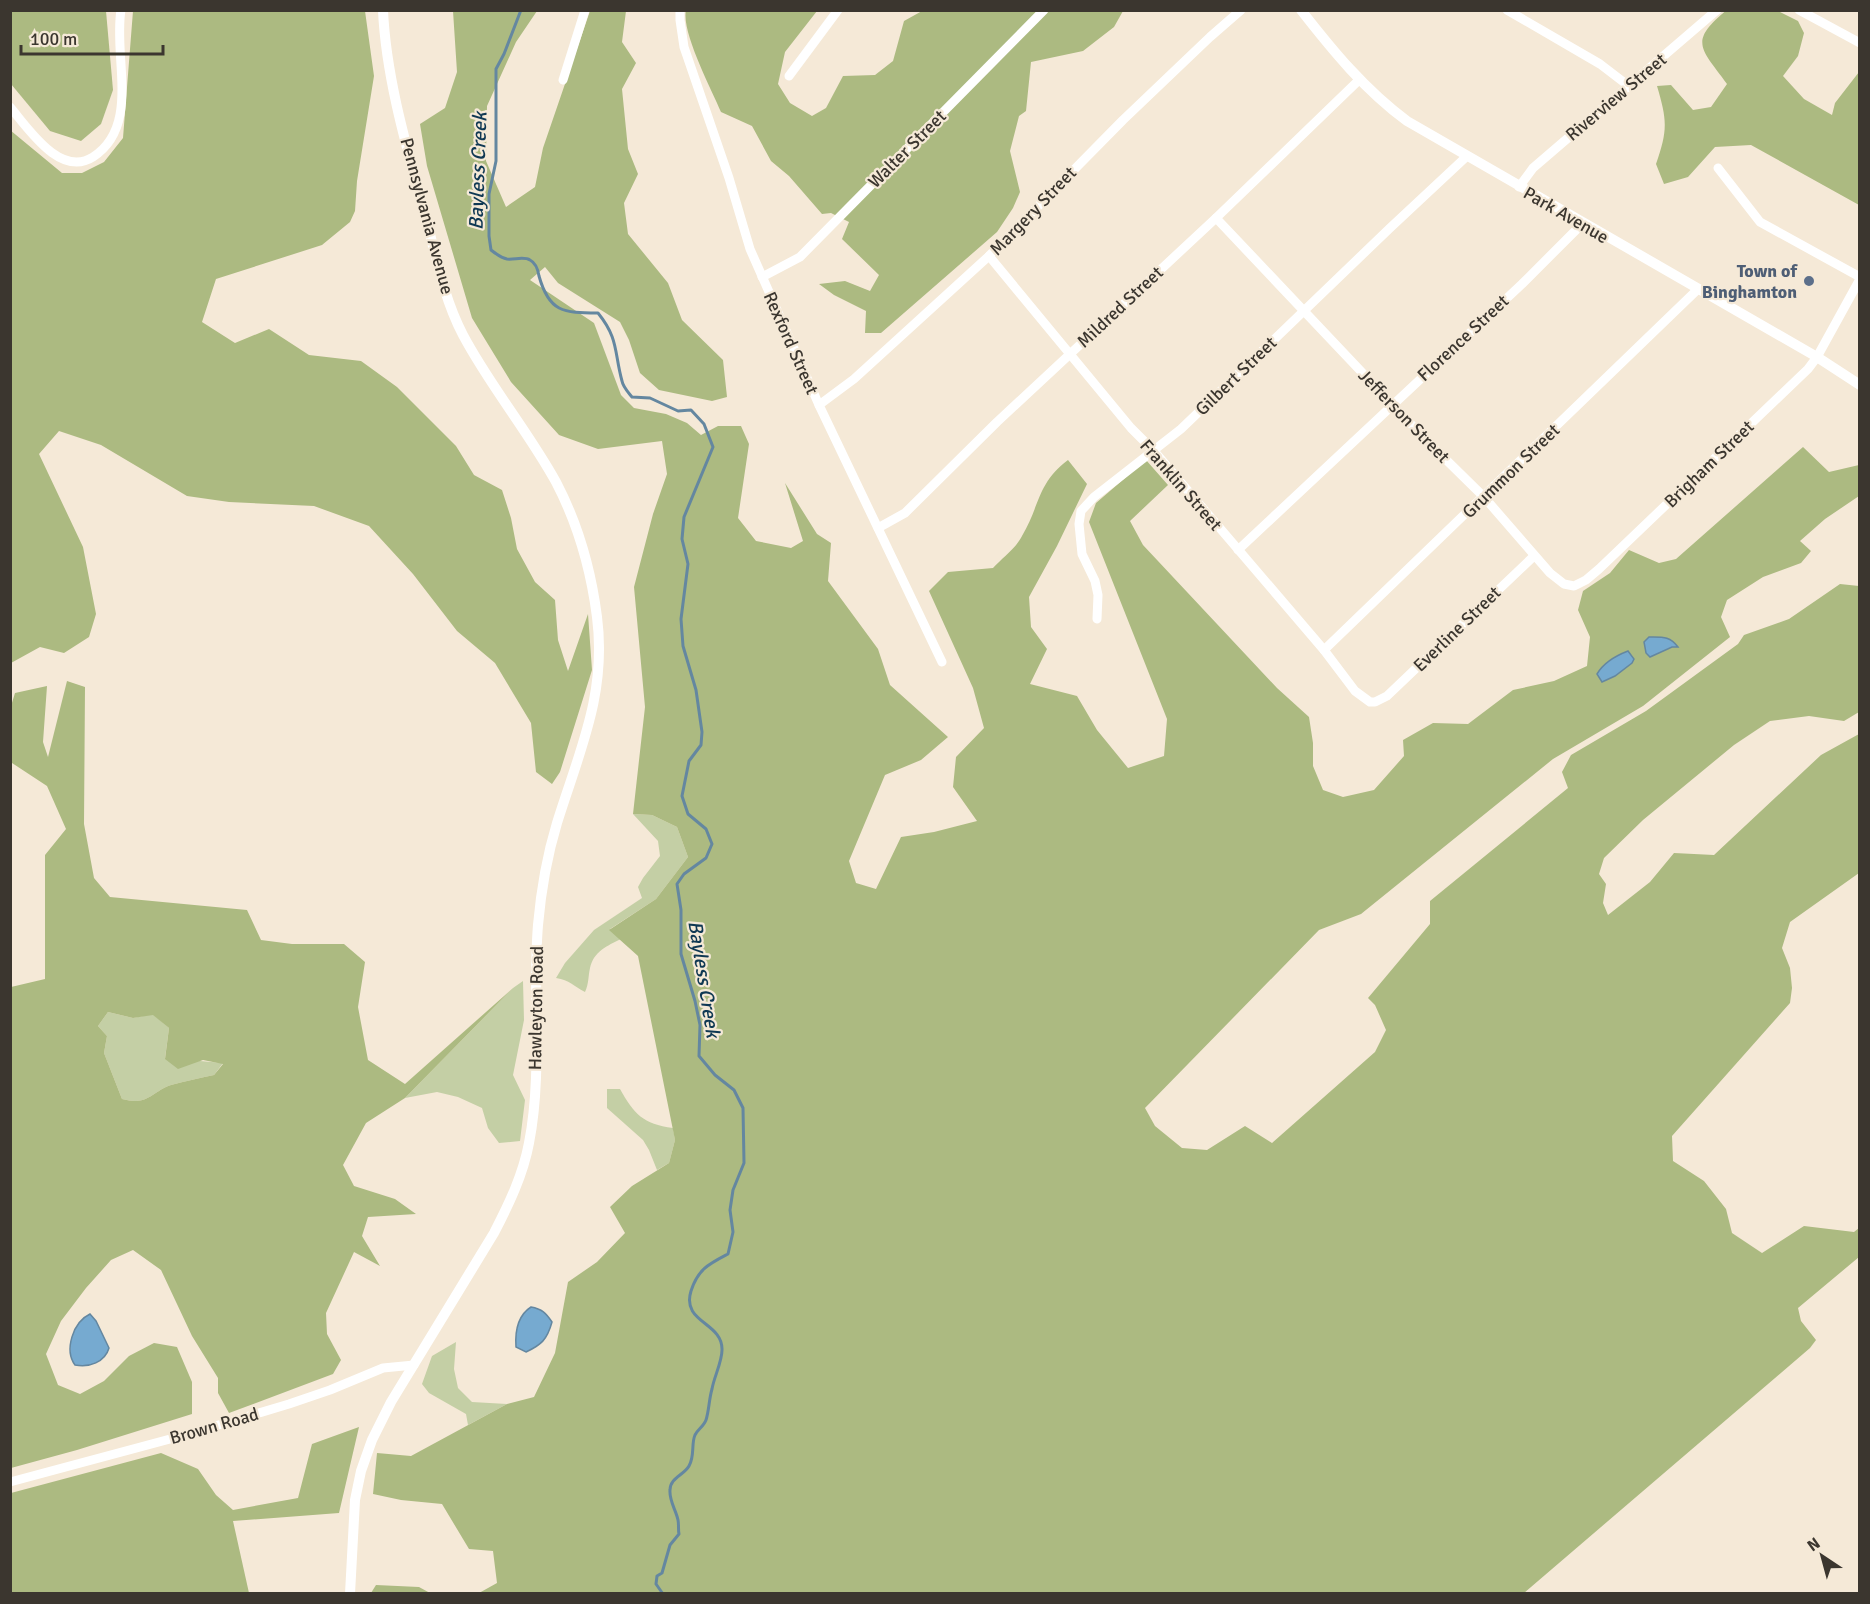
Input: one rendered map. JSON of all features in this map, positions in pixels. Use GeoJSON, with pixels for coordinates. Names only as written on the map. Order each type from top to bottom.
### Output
{"type":"FeatureCollection","features":[{"type":"Feature","properties":{"kind":"street"},"geometry":{"type":"LineString","coordinates":[[10,107],[41,143],[60,158],[71,162],[88,160],[104,150],[113,137],[121,106],[123,83],[119,29],[121,10]]}},
{"type":"Feature","properties":{"kind":"street","name":"Pennsylvania Avenue"},"geometry":{"type":"LineString","coordinates":[[383,10],[392,74],[406,144],[450,303],[462,334],[509,409]]}},
{"type":"Feature","properties":{"kind":"street"},"geometry":{"type":"LineString","coordinates":[[563,80],[585,10]]}},
{"type":"Feature","properties":{"kind":"street","name":"Rexford Street"},"geometry":{"type":"LineString","coordinates":[[680,10],[684,47],[730,184],[745,237],[819,405],[942,662]]}},
{"type":"Feature","properties":{"kind":"street"},"geometry":{"type":"LineString","coordinates":[[789,76],[838,10]]}},
{"type":"Feature","properties":{"kind":"street","name":"Walter Street"},"geometry":{"type":"LineString","coordinates":[[762,278],[800,257],[1044,10]]}},
{"type":"Feature","properties":{"kind":"street","name":"Margery Street"},"geometry":{"type":"LineString","coordinates":[[819,405],[854,379],[989,256],[1123,120],[1241,10]]}},
{"type":"Feature","properties":{"kind":"street","name":"Park Avenue"},"geometry":{"type":"LineString","coordinates":[[1301,10],[1344,65],[1407,121],[1816,357],[1860,385]]}},
{"type":"Feature","properties":{"kind":"street"},"geometry":{"type":"LineString","coordinates":[[1507,10],[1600,64],[1630,87]]}},
{"type":"Feature","properties":{"kind":"street","name":"Riverview Street"},"geometry":{"type":"LineString","coordinates":[[1519,187],[1533,168],[1717,10]]}},
{"type":"Feature","properties":{"kind":"street"},"geometry":{"type":"LineString","coordinates":[[1799,10],[1860,43]]}},
{"type":"Feature","properties":{"kind":"street","name":"Mildred Street"},"geometry":{"type":"LineString","coordinates":[[878,528],[905,513],[997,422],[1216,218],[1359,80]]}},
{"type":"Feature","properties":{"kind":"street","name":"Gilbert Street"},"geometry":{"type":"LineString","coordinates":[[1097,619],[1098,595],[1095,581],[1082,554],[1079,524],[1081,511],[1094,497],[1181,429],[1466,157]]}},
{"type":"Feature","properties":{"kind":"street"},"geometry":{"type":"LineString","coordinates":[[1718,168],[1760,222],[1860,278]]}},
{"type":"Feature","properties":{"kind":"street","name":"Jefferson Street"},"geometry":{"type":"LineString","coordinates":[[1216,218],[1484,497],[1550,573],[1569,586],[1574,586],[1599,569]]}},
{"type":"Feature","properties":{"kind":"street","name":"Florence Street"},"geometry":{"type":"LineString","coordinates":[[1238,550],[1522,284],[1582,224]]}},
{"type":"Feature","properties":{"kind":"street","name":"Franklin Street"},"geometry":{"type":"LineString","coordinates":[[989,256],[1131,428],[1154,451],[1324,651],[1355,691],[1370,702],[1380,700]]}},
{"type":"Feature","properties":{"kind":"street","name":"Brigham Street"},"geometry":{"type":"LineString","coordinates":[[1599,569],[1808,369],[1860,278]]}},
{"type":"Feature","properties":{"kind":"street","name":"Grummon Street"},"geometry":{"type":"LineString","coordinates":[[1324,651],[1697,290]]}},
{"type":"Feature","properties":{"kind":"street","name":"Hawleyton Road"},"geometry":{"type":"LineString","coordinates":[[350,1593],[353,1523],[361,1471],[383,1418],[509,1205],[523,1167],[533,1114],[536,958],[542,893],[557,825],[590,725],[598,679],[597,619],[582,546],[556,483],[509,409]]}},
{"type":"Feature","properties":{"kind":"street","name":"Everline Street"},"geometry":{"type":"LineString","coordinates":[[1380,700],[1413,673],[1534,556]]}},
{"type":"Feature","properties":{"kind":"street","name":"Brown Road"},"geometry":{"type":"LineString","coordinates":[[10,1482],[289,1404],[384,1368],[414,1365]]}},
{"type":"Feature","properties":{"kind":"green space"},"geometry":{"type":"Polygon","coordinates":[[[686,10],[817,11],[785,52],[778,84],[790,103],[812,116],[826,108],[843,76],[875,75],[893,61],[904,21],[922,11],[1123,11],[1114,27],[1083,51],[1031,62],[1026,111],[1019,116],[1010,151],[1020,192],[1013,208],[997,232],[881,333],[865,333],[866,311],[834,295],[819,284],[845,281],[870,291],[879,275],[842,239],[849,222],[831,213],[822,214],[789,176],[771,161],[752,126],[721,112],[688,32],[686,10]]]}},
{"type":"Feature","properties":{"kind":"green space"},"geometry":{"type":"Polygon","coordinates":[[[1727,10],[1778,11],[1798,21],[1804,33],[1798,56],[1783,76],[1804,99],[1832,115],[1835,103],[1859,72],[1859,205],[1751,145],[1715,147],[1688,177],[1664,184],[1656,164],[1663,142],[1665,125],[1657,86],[1671,85],[1693,110],[1711,107],[1727,84],[1705,54],[1703,38],[1714,21],[1727,10]]]}},
{"type":"Feature","properties":{"kind":"green space"},"geometry":{"type":"Polygon","coordinates":[[[10,11],[106,11],[113,90],[101,124],[81,141],[50,131],[11,84],[10,11]]]}},
{"type":"Feature","properties":{"kind":"green space"},"geometry":{"type":"Polygon","coordinates":[[[133,11],[365,11],[374,76],[357,181],[355,211],[350,222],[322,245],[216,279],[202,322],[235,343],[269,329],[309,355],[361,361],[397,387],[456,446],[474,475],[502,490],[511,518],[517,549],[535,582],[555,600],[558,640],[568,671],[588,614],[592,670],[560,772],[552,784],[536,772],[531,723],[495,663],[457,631],[413,574],[369,526],[314,506],[229,502],[187,496],[101,445],[59,431],[39,454],[83,547],[96,614],[89,637],[64,653],[40,647],[11,663],[10,130],[62,173],[82,173],[104,162],[123,138],[133,11]]]}},
{"type":"Feature","properties":{"kind":"green space"},"geometry":{"type":"Polygon","coordinates":[[[453,11],[537,11],[516,42],[487,106],[486,161],[506,207],[535,187],[543,148],[590,11],[626,11],[622,42],[636,63],[622,89],[628,149],[638,174],[624,203],[628,234],[668,283],[682,320],[723,360],[727,397],[712,401],[659,390],[640,373],[629,340],[620,322],[558,283],[545,267],[530,280],[594,323],[621,395],[634,408],[666,414],[687,423],[701,435],[718,426],[741,426],[749,444],[738,518],[756,541],[791,548],[803,541],[785,483],[817,534],[831,543],[828,581],[878,649],[890,685],[948,737],[921,760],[885,775],[849,861],[856,883],[876,889],[901,837],[934,832],[977,821],[953,787],[956,757],[984,728],[973,688],[929,591],[948,572],[993,568],[1013,549],[1028,525],[1050,477],[1068,460],[1087,484],[1029,597],[1031,627],[1047,649],[1030,684],[1077,696],[1097,730],[1128,768],[1164,756],[1167,719],[1089,522],[1096,503],[1146,460],[1168,485],[1130,521],[1143,545],[1277,688],[1309,717],[1313,743],[1313,766],[1323,790],[1343,797],[1374,790],[1404,756],[1403,740],[1433,723],[1468,724],[1513,690],[1554,681],[1587,666],[1590,637],[1578,610],[1583,591],[1610,573],[1629,550],[1659,563],[1676,559],[1803,447],[1829,472],[1859,465],[1859,496],[1825,519],[1800,541],[1811,551],[1801,563],[1763,577],[1727,600],[1721,617],[1730,637],[1643,706],[1553,759],[1361,914],[1319,930],[1145,1108],[1155,1126],[1182,1148],[1207,1150],[1245,1126],[1272,1143],[1375,1052],[1386,1030],[1375,1005],[1368,998],[1430,924],[1430,901],[1568,788],[1562,772],[1571,755],[1646,711],[1738,644],[1744,635],[1789,619],[1840,584],[1859,586],[1859,712],[1844,721],[1809,716],[1770,721],[1734,745],[1643,820],[1604,858],[1599,874],[1606,884],[1603,903],[1608,915],[1650,882],[1674,853],[1714,855],[1821,755],[1859,734],[1859,873],[1790,922],[1782,948],[1790,968],[1792,988],[1790,1003],[1672,1136],[1673,1161],[1704,1181],[1726,1209],[1732,1233],[1762,1253],[1804,1226],[1854,1232],[1859,1228],[1859,1257],[1798,1308],[1801,1321],[1816,1340],[1810,1348],[1524,1593],[479,1593],[497,1583],[493,1551],[469,1549],[442,1504],[401,1500],[373,1494],[377,1453],[411,1456],[507,1404],[534,1397],[555,1353],[568,1282],[597,1262],[625,1233],[610,1207],[632,1186],[669,1163],[675,1140],[638,956],[609,930],[656,899],[688,857],[677,827],[652,815],[633,814],[645,707],[634,587],[653,514],[667,474],[662,441],[598,449],[559,435],[511,382],[472,318],[427,166],[420,124],[445,108],[457,72],[453,11]],[[1628,651],[1602,682],[1615,676],[1632,663],[1628,651]]]}},
{"type":"Feature","properties":{"kind":"green space"},"geometry":{"type":"Polygon","coordinates":[[[67,681],[85,687],[84,824],[94,878],[110,897],[247,910],[261,940],[292,944],[344,944],[365,962],[358,1007],[368,1060],[405,1084],[513,988],[405,1098],[366,1123],[343,1165],[354,1186],[395,1199],[416,1214],[368,1217],[362,1236],[380,1266],[354,1252],[326,1313],[327,1334],[341,1360],[333,1374],[229,1413],[218,1393],[218,1378],[192,1336],[161,1270],[133,1250],[111,1260],[86,1288],[61,1321],[46,1354],[58,1385],[80,1394],[104,1381],[129,1356],[154,1343],[177,1347],[192,1382],[192,1414],[11,1468],[11,987],[45,979],[45,855],[66,829],[47,786],[12,763],[11,706],[15,693],[47,686],[43,742],[48,757],[67,681]],[[108,1012],[98,1026],[107,1036],[104,1053],[122,1099],[138,1101],[171,1085],[214,1075],[223,1064],[203,1060],[178,1069],[165,1059],[169,1028],[153,1015],[133,1018],[108,1012]]]}},
{"type":"Feature","properties":{"kind":"green space"},"geometry":{"type":"Polygon","coordinates":[[[633,814],[652,815],[677,827],[688,857],[656,899],[610,929],[621,939],[595,957],[585,992],[556,978],[565,963],[594,930],[642,898],[638,887],[660,856],[658,841],[633,814]]]}},
{"type":"Feature","properties":{"kind":"green space"},"geometry":{"type":"Polygon","coordinates":[[[523,981],[524,1020],[513,1075],[525,1100],[520,1141],[499,1143],[488,1128],[482,1108],[458,1097],[437,1092],[405,1098],[513,988],[523,981]]]}},
{"type":"Feature","properties":{"kind":"green space"},"geometry":{"type":"Polygon","coordinates":[[[108,1012],[133,1018],[153,1014],[169,1028],[165,1058],[223,1063],[214,1075],[171,1085],[138,1101],[122,1099],[104,1053],[107,1036],[98,1026],[108,1012]]]}},
{"type":"Feature","properties":{"kind":"green space"},"geometry":{"type":"Polygon","coordinates":[[[607,1089],[620,1089],[640,1116],[654,1124],[673,1128],[675,1140],[669,1163],[657,1170],[643,1140],[607,1108],[607,1089]]]}},
{"type":"Feature","properties":{"kind":"green space"},"geometry":{"type":"Polygon","coordinates":[[[456,1342],[454,1369],[458,1388],[472,1402],[507,1404],[468,1425],[466,1414],[429,1393],[422,1384],[432,1356],[456,1342]]]}},
{"type":"Feature","properties":{"kind":"green space"},"geometry":{"type":"Polygon","coordinates":[[[359,1427],[339,1513],[233,1521],[249,1593],[11,1593],[11,1493],[161,1453],[198,1469],[216,1495],[233,1510],[298,1498],[312,1444],[359,1427]]]}},
{"type":"Feature","properties":{"kind":"green space"},"geometry":{"type":"Polygon","coordinates":[[[376,1585],[419,1587],[430,1593],[371,1593],[376,1585]]]}},
{"type":"Feature","properties":{"kind":"water"},"geometry":{"type":"Polygon","coordinates":[[[1649,637],[1666,638],[1678,647],[1672,647],[1650,657],[1646,653],[1644,642],[1649,637]]]}},
{"type":"Feature","properties":{"kind":"water"},"geometry":{"type":"Polygon","coordinates":[[[1628,651],[1634,659],[1632,663],[1615,676],[1602,682],[1597,674],[1603,666],[1628,651]]]}},
{"type":"Feature","properties":{"kind":"water"},"geometry":{"type":"Polygon","coordinates":[[[531,1307],[543,1312],[552,1322],[543,1341],[526,1352],[516,1347],[516,1336],[520,1320],[531,1307]]]}},
{"type":"Feature","properties":{"kind":"water"},"geometry":{"type":"Polygon","coordinates":[[[90,1314],[96,1321],[109,1348],[104,1357],[96,1363],[86,1366],[75,1365],[70,1352],[72,1337],[79,1323],[90,1314]]]}},
{"type":"Feature","properties":{"kind":"waterway","name":"Bayless Creek"},"geometry":{"type":"LineString","coordinates":[[521,10],[496,69],[496,161],[489,194],[491,250],[505,258],[525,258],[532,261],[548,297],[559,308],[567,311],[598,313],[613,338],[623,383],[632,397],[650,398],[678,411],[691,410],[704,424],[713,447],[684,517],[682,539],[688,564],[681,619],[683,646],[696,690],[702,732],[701,745],[689,761],[682,796],[688,814],[706,829],[712,844],[706,858],[684,874],[677,884],[681,910],[681,954],[700,1025],[699,1056],[715,1075],[734,1090],[743,1108],[744,1163],[733,1190],[730,1210],[733,1232],[728,1254],[705,1268],[697,1277],[691,1291],[692,1310],[716,1333],[721,1341],[722,1355],[713,1384],[706,1420],[694,1439],[691,1462],[671,1486],[670,1494],[678,1520],[679,1534],[670,1545],[662,1573],[657,1576],[656,1584],[663,1594]]}},
{"type":"Feature","properties":{"kind":"place","name":"Town of Binghamton"},"geometry":{"type":"Point","coordinates":[1809,281]}}]}
